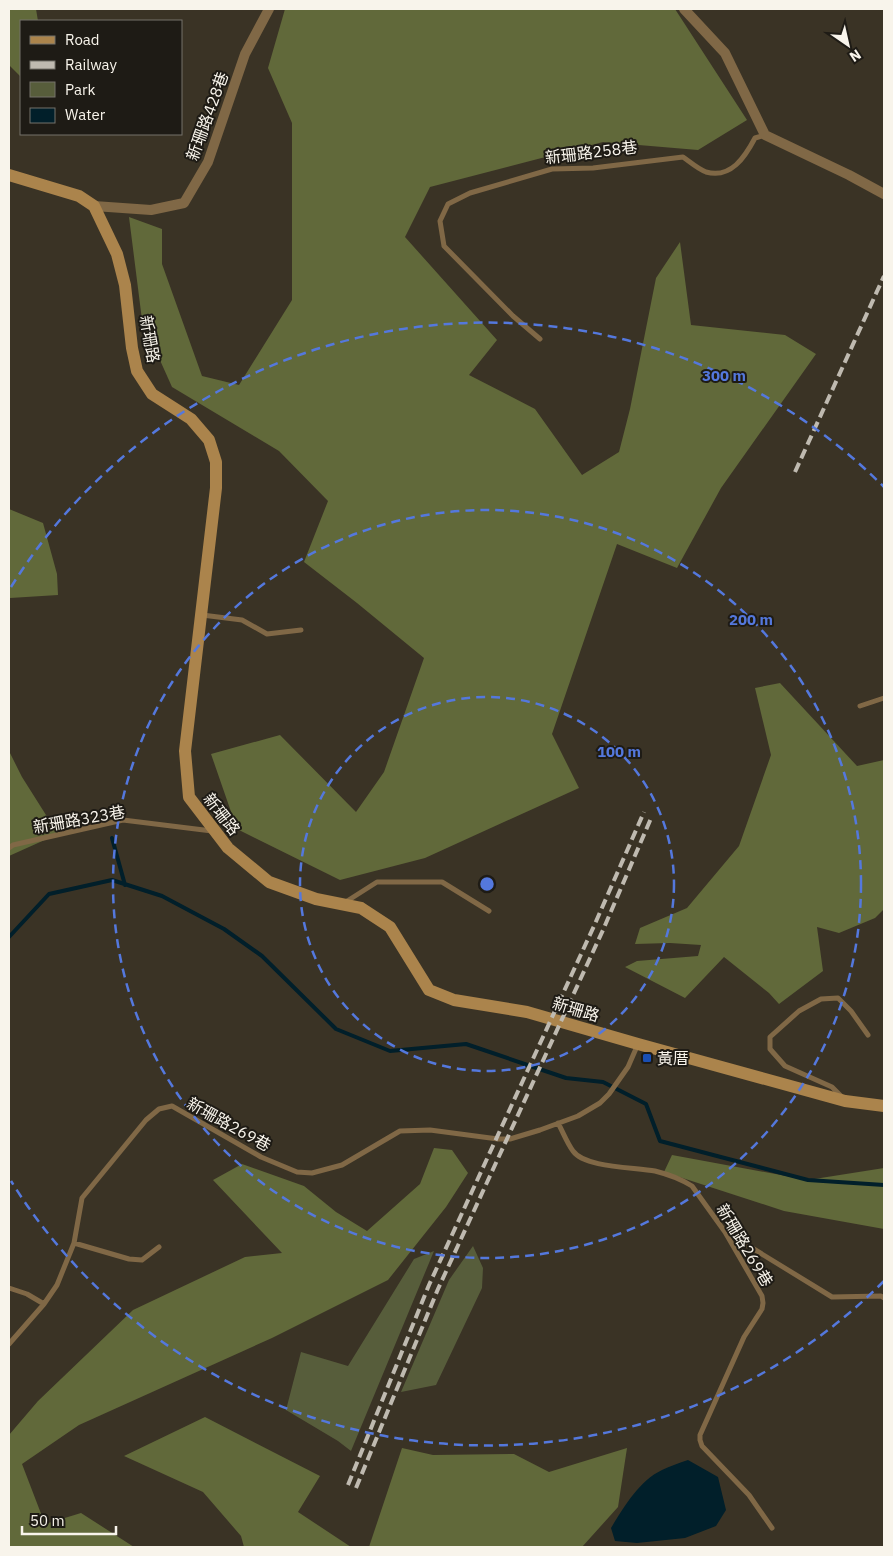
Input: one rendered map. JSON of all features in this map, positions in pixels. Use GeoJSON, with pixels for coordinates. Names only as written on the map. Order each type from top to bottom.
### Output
{"type":"FeatureCollection","features":[{"type":"Feature","properties":{"kind":"street","name":"新珊路428巷"},"geometry":{"type":"LineString","coordinates":[[94,206],[151,210],[184,203],[208,162],[245,54],[269,9]]}},
{"type":"Feature","properties":{"kind":"street"},"geometry":{"type":"LineString","coordinates":[[684,9],[725,53],[765,135],[884,194]]}},
{"type":"Feature","properties":{"kind":"street"},"geometry":{"type":"LineString","coordinates":[[9,175],[79,196],[94,206]]}},
{"type":"Feature","properties":{"kind":"street","name":"新珊路"},"geometry":{"type":"LineString","coordinates":[[94,206],[118,254],[125,285],[132,348],[137,371],[152,394],[191,419],[209,440],[216,462],[216,488],[186,751],[189,797],[228,848],[269,882],[316,899],[361,908],[390,927],[429,990],[454,1000],[528,1012],[845,1101],[884,1106]]}},
{"type":"Feature","properties":{"kind":"lane","name":"新珊路258巷"},"geometry":{"type":"LineString","coordinates":[[540,340],[513,316],[444,246],[440,220],[448,204],[470,193],[552,169],[593,168],[683,157],[705,172],[722,173],[733,168],[746,156],[755,138],[765,135]]}},
{"type":"Feature","properties":{"kind":"lane"},"geometry":{"type":"LineString","coordinates":[[202,615],[242,620],[267,634],[302,630]]}},
{"type":"Feature","properties":{"kind":"lane"},"geometry":{"type":"LineString","coordinates":[[860,706],[884,698]]}},
{"type":"Feature","properties":{"kind":"lane","name":"新珊路323巷"},"geometry":{"type":"LineString","coordinates":[[9,848],[13,845],[123,820],[215,831]]}},
{"type":"Feature","properties":{"kind":"lane"},"geometry":{"type":"LineString","coordinates":[[342,904],[377,882],[442,882],[489,911]]}},
{"type":"Feature","properties":{"kind":"lane"},"geometry":{"type":"LineString","coordinates":[[845,1101],[832,1087],[785,1066],[770,1049],[770,1037],[799,1010],[821,999],[838,998],[851,1011],[868,1035]]}},
{"type":"Feature","properties":{"kind":"lane","name":"新珊路269巷"},"geometry":{"type":"LineString","coordinates":[[9,1344],[44,1304],[57,1285],[74,1243],[82,1198],[146,1120],[159,1109],[172,1106],[261,1157],[297,1172],[312,1173],[342,1165],[400,1131],[430,1130],[498,1139],[518,1136],[587,1112],[600,1103],[618,1083],[628,1067],[638,1044]]}},
{"type":"Feature","properties":{"kind":"lane","name":"新珊路269巷"},"geometry":{"type":"LineString","coordinates":[[558,1123],[573,1152],[582,1159],[657,1172],[684,1181],[692,1186],[725,1232],[762,1296],[762,1309],[744,1337],[700,1435],[700,1440],[702,1446],[749,1495],[772,1528]]}},
{"type":"Feature","properties":{"kind":"lane"},"geometry":{"type":"LineString","coordinates":[[725,1232],[832,1297],[881,1296],[884,1298]]}},
{"type":"Feature","properties":{"kind":"lane"},"geometry":{"type":"LineString","coordinates":[[74,1243],[130,1260],[142,1260],[159,1247]]}},
{"type":"Feature","properties":{"kind":"lane"},"geometry":{"type":"LineString","coordinates":[[9,1288],[27,1294],[44,1304]]}},
{"type":"Feature","properties":{"kind":"green space"},"geometry":{"type":"Polygon","coordinates":[[[9,9],[36,9],[38,20],[20,20],[20,76],[9,65],[9,9]]]}},
{"type":"Feature","properties":{"kind":"green space"},"geometry":{"type":"Polygon","coordinates":[[[285,9],[675,9],[747,120],[698,150],[603,142],[430,187],[405,237],[497,340],[469,375],[535,409],[582,475],[619,452],[630,409],[656,278],[680,242],[691,325],[785,335],[816,354],[721,488],[677,568],[617,544],[552,734],[579,788],[425,858],[340,880],[237,829],[211,754],[280,735],[356,812],[384,772],[424,658],[304,562],[328,501],[279,451],[172,387],[142,320],[129,217],[162,229],[162,264],[202,376],[239,385],[292,300],[292,123],[268,68],[285,9]]]}},
{"type":"Feature","properties":{"kind":"green space"},"geometry":{"type":"Polygon","coordinates":[[[9,509],[43,523],[57,574],[58,595],[9,599],[9,509]]]}},
{"type":"Feature","properties":{"kind":"green space"},"geometry":{"type":"Polygon","coordinates":[[[780,683],[857,766],[884,760],[884,909],[875,918],[839,933],[817,927],[823,971],[779,1004],[769,993],[724,957],[685,998],[625,967],[637,961],[698,956],[701,945],[670,943],[635,944],[640,928],[687,908],[739,846],[771,755],[755,688],[780,683]]]}},
{"type":"Feature","properties":{"kind":"green space"},"geometry":{"type":"Polygon","coordinates":[[[9,751],[22,777],[58,834],[9,856],[9,751]]]}},
{"type":"Feature","properties":{"kind":"green space"},"geometry":{"type":"Polygon","coordinates":[[[434,1148],[452,1150],[468,1173],[446,1207],[388,1280],[272,1338],[79,1425],[22,1464],[45,1524],[81,1513],[134,1547],[9,1547],[9,1435],[38,1401],[133,1310],[245,1257],[282,1253],[213,1180],[242,1164],[304,1186],[336,1212],[367,1231],[420,1184],[434,1148]]]}},
{"type":"Feature","properties":{"kind":"green space"},"geometry":{"type":"Polygon","coordinates":[[[672,1155],[808,1180],[884,1168],[884,1229],[784,1211],[664,1172],[672,1155]]]}},
{"type":"Feature","properties":{"kind":"green space"},"geometry":{"type":"Polygon","coordinates":[[[473,1246],[483,1268],[482,1288],[436,1385],[401,1392],[449,1280],[473,1246]]]}},
{"type":"Feature","properties":{"kind":"green space"},"geometry":{"type":"Polygon","coordinates":[[[434,1251],[351,1451],[338,1441],[286,1410],[301,1352],[348,1366],[414,1259],[434,1251]]]}},
{"type":"Feature","properties":{"kind":"green space"},"geometry":{"type":"Polygon","coordinates":[[[205,1417],[320,1476],[298,1512],[351,1547],[244,1547],[241,1536],[203,1492],[124,1456],[205,1417]]]}},
{"type":"Feature","properties":{"kind":"green space"},"geometry":{"type":"Polygon","coordinates":[[[402,1448],[433,1455],[514,1454],[549,1472],[627,1448],[618,1507],[582,1547],[369,1547],[402,1448]]]}},
{"type":"Feature","properties":{"kind":"water"},"geometry":{"type":"Polygon","coordinates":[[[688,1460],[718,1477],[726,1510],[716,1526],[685,1538],[637,1543],[615,1541],[611,1528],[639,1488],[662,1470],[688,1460]]]}},
{"type":"Feature","properties":{"kind":"waterway"},"geometry":{"type":"LineString","coordinates":[[112,838],[125,885]]}},
{"type":"Feature","properties":{"kind":"waterway"},"geometry":{"type":"LineString","coordinates":[[9,937],[49,894],[112,880],[162,896],[224,929],[262,956],[336,1029],[390,1051],[466,1044],[566,1078],[603,1082],[646,1104],[660,1141],[808,1180],[884,1185]]}},
{"type":"Feature","properties":{"kind":"railway"},"geometry":{"type":"LineString","coordinates":[[795,472],[884,276]]}},
{"type":"Feature","properties":{"kind":"railway"},"geometry":{"type":"LineString","coordinates":[[348,1485],[429,1285],[594,926],[644,812]]}},
{"type":"Feature","properties":{"kind":"railway"},"geometry":{"type":"LineString","coordinates":[[356,1488],[438,1289],[603,930],[652,816]]}},
{"type":"Feature","properties":{"kind":"place","name":"黃厝"},"geometry":{"type":"Point","coordinates":[647,1058]}}]}
